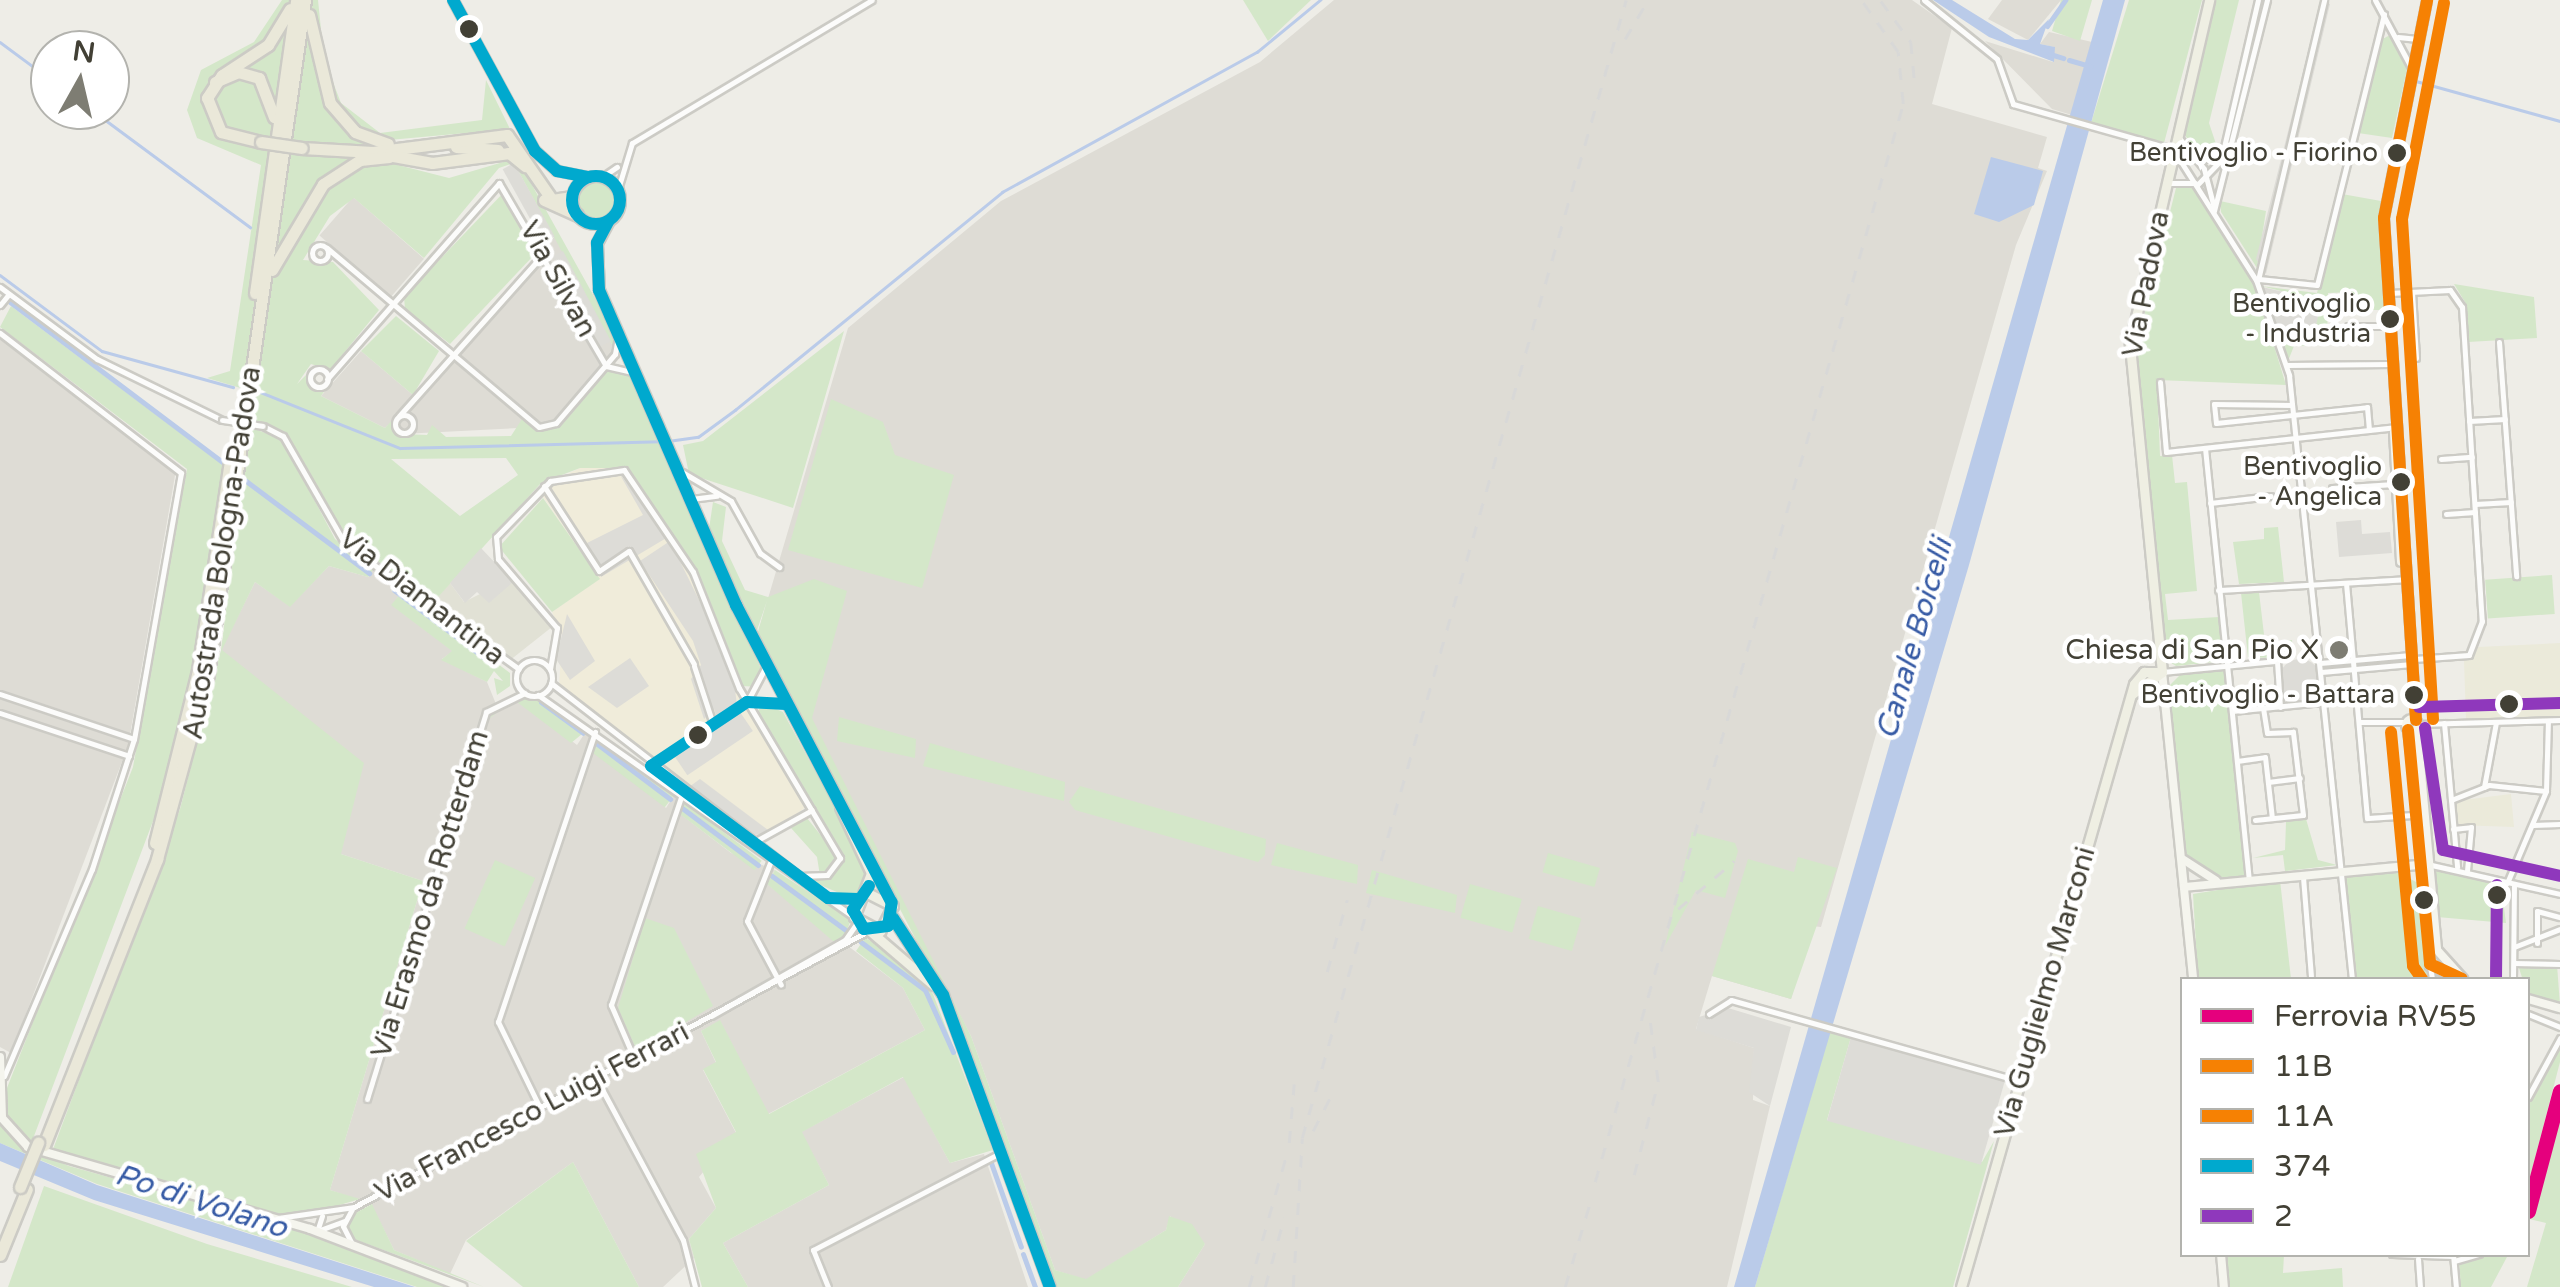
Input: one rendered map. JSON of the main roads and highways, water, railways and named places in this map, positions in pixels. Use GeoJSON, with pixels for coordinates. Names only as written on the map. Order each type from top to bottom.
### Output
{"type":"FeatureCollection","features":[{"type":"Feature","properties":{"kind":"highway"},"geometry":{"type":"LineString","coordinates":[[215,82],[268,45],[294,0]]}},
{"type":"Feature","properties":{"kind":"highway","name":"Autostrada Bologna-Padova"},"geometry":{"type":"LineString","coordinates":[[0,1255],[151,857],[180,750],[251,316],[294,0]]}},
{"type":"Feature","properties":{"kind":"highway"},"geometry":{"type":"LineString","coordinates":[[307,0],[312,53],[330,104],[363,137],[402,144]]}},
{"type":"Feature","properties":{"kind":"highway","name":"Autostrada Bologna-Padova"},"geometry":{"type":"LineString","coordinates":[[41,1144],[190,752],[307,0]]}},
{"type":"Feature","properties":{"kind":"highway"},"geometry":{"type":"LineString","coordinates":[[215,82],[254,75],[274,113],[251,316]]}},
{"type":"Feature","properties":{"kind":"highway"},"geometry":{"type":"LineString","coordinates":[[215,82],[212,122],[262,142],[373,152],[516,154]]}},
{"type":"Feature","properties":{"kind":"highway"},"geometry":{"type":"LineString","coordinates":[[373,152],[402,144],[510,136],[552,200],[572,196]]}},
{"type":"Feature","properties":{"kind":"highway"},"geometry":{"type":"LineString","coordinates":[[373,152],[389,157]]}},
{"type":"Feature","properties":{"kind":"highway"},"geometry":{"type":"LineString","coordinates":[[246,402],[268,284],[292,224],[338,171],[389,157],[516,154]]}},
{"type":"Feature","properties":{"kind":"highway"},"geometry":{"type":"LineString","coordinates":[[516,154],[550,206],[581,219]]}},
{"type":"Feature","properties":{"kind":"highway","name":"Autostrada Bologna-Padova"},"geometry":{"type":"LineString","coordinates":[[0,1236],[23,1188]]}},
{"type":"Feature","properties":{"kind":"main road","name":"Via Padova"},"geometry":{"type":"LineString","coordinates":[[2162,672],[2130,357],[2209,0]]}},
{"type":"Feature","properties":{"kind":"main road"},"geometry":{"type":"LineString","coordinates":[[596,243],[572,196],[588,178],[602,177],[618,189],[620,208],[596,243],[595,278],[766,666],[891,901],[893,918],[922,952],[954,1023],[1050,1287]]}},
{"type":"Feature","properties":{"kind":"main road"},"geometry":{"type":"LineString","coordinates":[[581,219],[608,222]]}},
{"type":"Feature","properties":{"kind":"main road","name":"Via Padova"},"geometry":{"type":"LineString","coordinates":[[2139,674],[2154,660],[2157,632]]}},
{"type":"Feature","properties":{"kind":"main road"},"geometry":{"type":"LineString","coordinates":[[2139,674],[2162,672]]}},
{"type":"Feature","properties":{"kind":"main road"},"geometry":{"type":"LineString","coordinates":[[2130,696],[2162,672]]}},
{"type":"Feature","properties":{"kind":"main road","name":"Via Guglielmo Marconi"},"geometry":{"type":"LineString","coordinates":[[1961,1287],[2139,674]]}},
{"type":"Feature","properties":{"kind":"main road"},"geometry":{"type":"LineString","coordinates":[[840,804],[869,866],[856,920],[919,966],[954,1023]]}},
{"type":"Feature","properties":{"kind":"main road"},"geometry":{"type":"LineString","coordinates":[[862,896],[891,901]]}},
{"type":"Feature","properties":{"kind":"main road"},"geometry":{"type":"LineString","coordinates":[[869,931],[893,918]]}},
{"type":"Feature","properties":{"kind":"water"},"geometry":{"type":"Polygon","coordinates":[[[1933,0],[1952,0],[2015,39],[2028,40],[2049,19],[2040,44],[2055,47],[2054,62],[1989,37],[1933,0]]]}},
{"type":"Feature","properties":{"kind":"water"},"geometry":{"type":"Polygon","coordinates":[[[2103,0],[2125,0],[1969,565],[1755,1287],[1734,1287],[2103,0]]]}},
{"type":"Feature","properties":{"kind":"water"},"geometry":{"type":"Polygon","coordinates":[[[1991,157],[2043,171],[2034,205],[1999,222],[1974,214],[1991,157]]]}},
{"type":"Feature","properties":{"kind":"water","name":"Po di Volano"},"geometry":{"type":"Polygon","coordinates":[[[0,1143],[97,1185],[415,1287],[374,1287],[94,1200],[0,1161],[0,1143]]]}},
{"type":"Feature","properties":{"kind":"waterway"},"geometry":{"type":"LineString","coordinates":[[668,441],[698,437],[735,410],[1002,192],[1257,52],[1320,0]]}},
{"type":"Feature","properties":{"kind":"waterway"},"geometry":{"type":"LineString","coordinates":[[2047,26],[2065,0]]}},
{"type":"Feature","properties":{"kind":"waterway"},"geometry":{"type":"LineString","coordinates":[[0,42],[30,64]]}},
{"type":"Feature","properties":{"kind":"waterway"},"geometry":{"type":"LineString","coordinates":[[2050,54],[2063,58]]}},
{"type":"Feature","properties":{"kind":"waterway"},"geometry":{"type":"LineString","coordinates":[[2069,60],[2090,66]]}},
{"type":"Feature","properties":{"kind":"waterway"},"geometry":{"type":"LineString","coordinates":[[2416,81],[2560,121]]}},
{"type":"Feature","properties":{"kind":"waterway"},"geometry":{"type":"LineString","coordinates":[[119,130],[250,227]]}},
{"type":"Feature","properties":{"kind":"waterway"},"geometry":{"type":"LineString","coordinates":[[0,275],[102,351],[233,387]]}},
{"type":"Feature","properties":{"kind":"waterway"},"geometry":{"type":"LineString","coordinates":[[10,302],[224,463]]}},
{"type":"Feature","properties":{"kind":"waterway"},"geometry":{"type":"LineString","coordinates":[[255,390],[400,448],[660,441]]}},
{"type":"Feature","properties":{"kind":"waterway"},"geometry":{"type":"LineString","coordinates":[[242,478],[369,573]]}},
{"type":"Feature","properties":{"kind":"waterway"},"geometry":{"type":"LineString","coordinates":[[394,590],[494,665]]}},
{"type":"Feature","properties":{"kind":"waterway"},"geometry":{"type":"LineString","coordinates":[[541,702],[583,733]]}},
{"type":"Feature","properties":{"kind":"waterway"},"geometry":{"type":"LineString","coordinates":[[596,743],[670,799]]}},
{"type":"Feature","properties":{"kind":"waterway"},"geometry":{"type":"LineString","coordinates":[[682,808],[758,865]]}},
{"type":"Feature","properties":{"kind":"waterway"},"geometry":{"type":"LineString","coordinates":[[772,876],[847,931]]}},
{"type":"Feature","properties":{"kind":"waterway"},"geometry":{"type":"LineString","coordinates":[[861,942],[925,990],[953,1052]]}},
{"type":"Feature","properties":{"kind":"waterway"},"geometry":{"type":"LineString","coordinates":[[990,1160],[1021,1247]]}},
{"type":"Feature","properties":{"kind":"waterway"},"geometry":{"type":"LineString","coordinates":[[1023,1254],[1035,1287]]}},
{"type":"Feature","properties":{"kind":"railway"},"geometry":{"type":"LineString","coordinates":[[1293,1287],[1302,1138],[1626,0]]}},
{"type":"Feature","properties":{"kind":"railway"},"geometry":{"type":"LineString","coordinates":[[1625,39],[1648,0]]}},
{"type":"Feature","properties":{"kind":"railway"},"geometry":{"type":"LineString","coordinates":[[1595,1182],[1903,104],[1898,52],[1861,0]]}},
{"type":"Feature","properties":{"kind":"railway"},"geometry":{"type":"LineString","coordinates":[[1881,1],[1911,42],[1915,85]]}},
{"type":"Feature","properties":{"kind":"railway"},"geometry":{"type":"LineString","coordinates":[[1678,909],[1734,861]]}},
{"type":"Feature","properties":{"kind":"railway"},"geometry":{"type":"LineString","coordinates":[[1327,972],[1347,900]]}},
{"type":"Feature","properties":{"kind":"railway"},"geometry":{"type":"LineString","coordinates":[[1634,1175],[1658,1082],[1649,1014]]}},
{"type":"Feature","properties":{"kind":"railway"},"geometry":{"type":"LineString","coordinates":[[1289,1143],[1294,1084]]}},
{"type":"Feature","properties":{"kind":"railway"},"geometry":{"type":"LineString","coordinates":[[1313,1131],[1334,1090]]}},
{"type":"Feature","properties":{"kind":"railway"},"geometry":{"type":"LineString","coordinates":[[1249,1287],[1287,1153]]}},
{"type":"Feature","properties":{"kind":"railway"},"geometry":{"type":"LineString","coordinates":[[1565,1287],[1591,1199]]}},
{"type":"Feature","properties":{"kind":"railway"},"geometry":{"type":"LineString","coordinates":[[1265,1287],[1284,1218]]}},
{"type":"Feature","properties":{"kind":"rail line","name":"RV55"},"geometry":{"type":"LineString","coordinates":[[2530,1204],[2560,1091]]}},
{"type":"Feature","properties":{"kind":"place","name":"Bentivoglio - Fiorino"},"geometry":{"type":"Point","coordinates":[2397,153]}},
{"type":"Feature","properties":{"kind":"place","name":"Bentivoglio - Industria"},"geometry":{"type":"Point","coordinates":[2390,319]}},
{"type":"Feature","properties":{"kind":"place","name":"Bentivoglio - Angelica"},"geometry":{"type":"Point","coordinates":[2401,482]}},
{"type":"Feature","properties":{"kind":"place","name":"Chiesa di San Pio X"},"geometry":{"type":"Point","coordinates":[2339,650]}},
{"type":"Feature","properties":{"kind":"place","name":"Bentivoglio - Battara"},"geometry":{"type":"Point","coordinates":[2414,695]}},
{"type":"Feature","properties":{"kind":"water label","name":"Canale Boicelli"},"geometry":{"type":"Point","coordinates":[1915,639]}}]}
